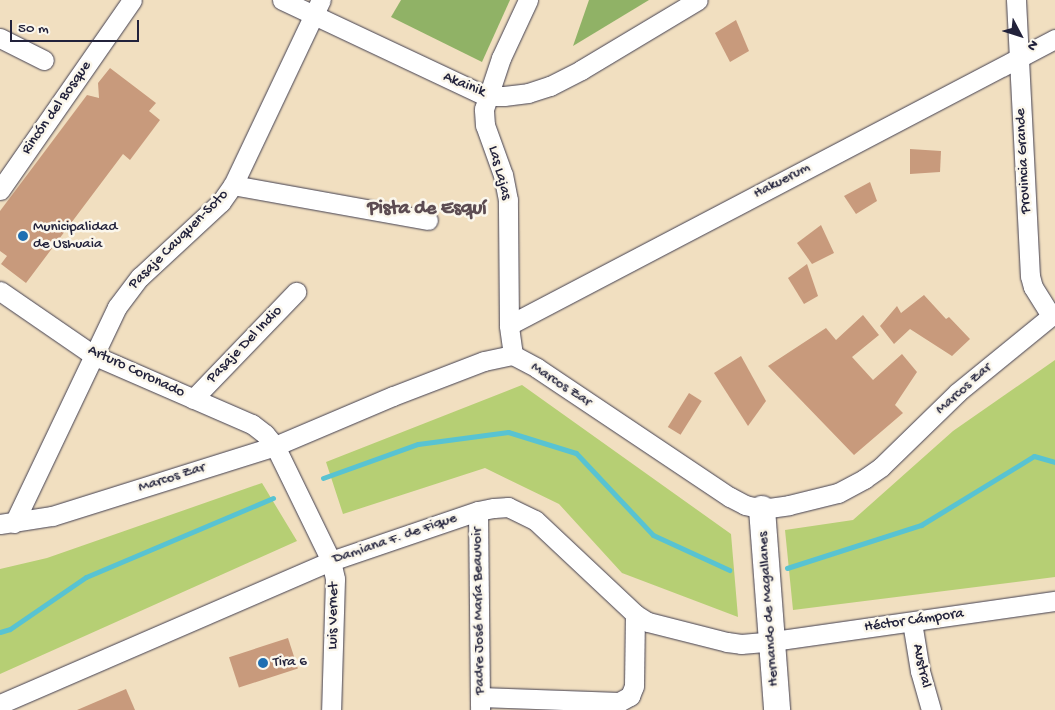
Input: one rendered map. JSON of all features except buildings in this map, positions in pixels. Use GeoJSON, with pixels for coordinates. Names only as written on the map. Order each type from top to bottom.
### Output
{"type":"FeatureCollection","features":[{"type":"Feature","properties":{"kind":"main road","name":"Hernando de Magallanes"},"geometry":{"type":"LineString","coordinates":[[762,509],[777,710]]}},
{"type":"Feature","properties":{"kind":"street","name":"Rincón del Bosque"},"geometry":{"type":"LineString","coordinates":[[0,190],[132,0]]}},
{"type":"Feature","properties":{"kind":"street","name":"Akainik"},"geometry":{"type":"LineString","coordinates":[[282,0],[317,8],[486,96],[528,93],[550,86],[581,70],[698,0]]}},
{"type":"Feature","properties":{"kind":"street","name":"Las Lajas"},"geometry":{"type":"LineString","coordinates":[[513,355],[510,325],[508,200],[503,175],[485,125],[484,109],[486,96],[500,58],[528,0]]}},
{"type":"Feature","properties":{"kind":"street","name":"Provincia Grande"},"geometry":{"type":"LineString","coordinates":[[1016,0],[1030,276],[1033,288],[1053,314]]}},
{"type":"Feature","properties":{"kind":"street","name":"Pasaje Cauquen-Soto"},"geometry":{"type":"LineString","coordinates":[[7,524],[126,293],[140,277],[221,202],[233,185],[317,8]]}},
{"type":"Feature","properties":{"kind":"street"},"geometry":{"type":"LineString","coordinates":[[0,38],[44,60]]}},
{"type":"Feature","properties":{"kind":"street","name":"Hakuerum"},"geometry":{"type":"LineString","coordinates":[[510,325],[1019,56],[1055,39]]}},
{"type":"Feature","properties":{"kind":"street"},"geometry":{"type":"LineString","coordinates":[[233,185],[428,220]]}},
{"type":"Feature","properties":{"kind":"street","name":"Arturo Coronado"},"geometry":{"type":"LineString","coordinates":[[0,291],[93,355],[252,424],[265,434],[275,446]]}},
{"type":"Feature","properties":{"kind":"street","name":"Pasaje Del Indio"},"geometry":{"type":"LineString","coordinates":[[193,399],[296,292]]}},
{"type":"Feature","properties":{"kind":"street","name":"Marcos Zar"},"geometry":{"type":"LineString","coordinates":[[7,524],[52,516],[275,446],[411,389],[484,361],[513,355],[537,368],[730,497],[744,505],[762,509],[838,493],[864,480],[881,467],[958,392],[1053,314]]}},
{"type":"Feature","properties":{"kind":"street","name":"Luis Vernet"},"geometry":{"type":"LineString","coordinates":[[275,446],[331,560],[336,579],[331,710]]}},
{"type":"Feature","properties":{"kind":"street","name":"Damiana F. de Fique"},"geometry":{"type":"LineString","coordinates":[[0,704],[331,560],[478,511],[508,507],[535,520],[635,614],[648,622],[727,642],[741,644],[773,641]]}},
{"type":"Feature","properties":{"kind":"street","name":"Padre José María Beauvoir"},"geometry":{"type":"LineString","coordinates":[[478,511],[480,704]]}},
{"type":"Feature","properties":{"kind":"street","name":"Héctor Cámpora"},"geometry":{"type":"LineString","coordinates":[[773,641],[1055,601]]}},
{"type":"Feature","properties":{"kind":"street"},"geometry":{"type":"LineString","coordinates":[[480,704],[619,702],[630,696],[634,686],[635,614]]}},
{"type":"Feature","properties":{"kind":"street","name":"Austral"},"geometry":{"type":"LineString","coordinates":[[912,622],[920,671],[931,710]]}},
{"type":"Feature","properties":{"kind":"green space"},"geometry":{"type":"Polygon","coordinates":[[[401,0],[510,0],[482,62],[391,17],[401,0]]]}},
{"type":"Feature","properties":{"kind":"green space"},"geometry":{"type":"Polygon","coordinates":[[[589,0],[649,0],[573,46],[589,0]]]}},
{"type":"Feature","properties":{"kind":"green space"},"geometry":{"type":"Polygon","coordinates":[[[1055,360],[1055,577],[793,610],[785,530],[853,520],[953,431],[1055,360]]]}},
{"type":"Feature","properties":{"kind":"green space"},"geometry":{"type":"Polygon","coordinates":[[[522,385],[731,534],[738,617],[622,573],[559,504],[485,468],[343,514],[326,462],[522,385]]]}},
{"type":"Feature","properties":{"kind":"green space"},"geometry":{"type":"Polygon","coordinates":[[[262,483],[297,541],[0,674],[0,569],[47,558],[262,483]]]}},
{"type":"Feature","properties":{"kind":"waterway"},"geometry":{"type":"LineString","coordinates":[[323,478],[418,444],[508,432],[576,453],[653,535],[729,570]]}},
{"type":"Feature","properties":{"kind":"waterway"},"geometry":{"type":"LineString","coordinates":[[787,568],[921,525],[1034,456],[1055,462]]}},
{"type":"Feature","properties":{"kind":"waterway"},"geometry":{"type":"LineString","coordinates":[[0,632],[10,629],[86,577],[273,498]]}},
{"type":"Feature","properties":{"kind":"place","name":"Municipalidad de Ushuaia"},"geometry":{"type":"Point","coordinates":[23,236]}},
{"type":"Feature","properties":{"kind":"place","name":"Tira 6"},"geometry":{"type":"Point","coordinates":[263,663]}},
{"type":"Feature","properties":{"kind":"district","name":"Pista de Esquí"},"geometry":{"type":"Point","coordinates":[427,209]}}]}
